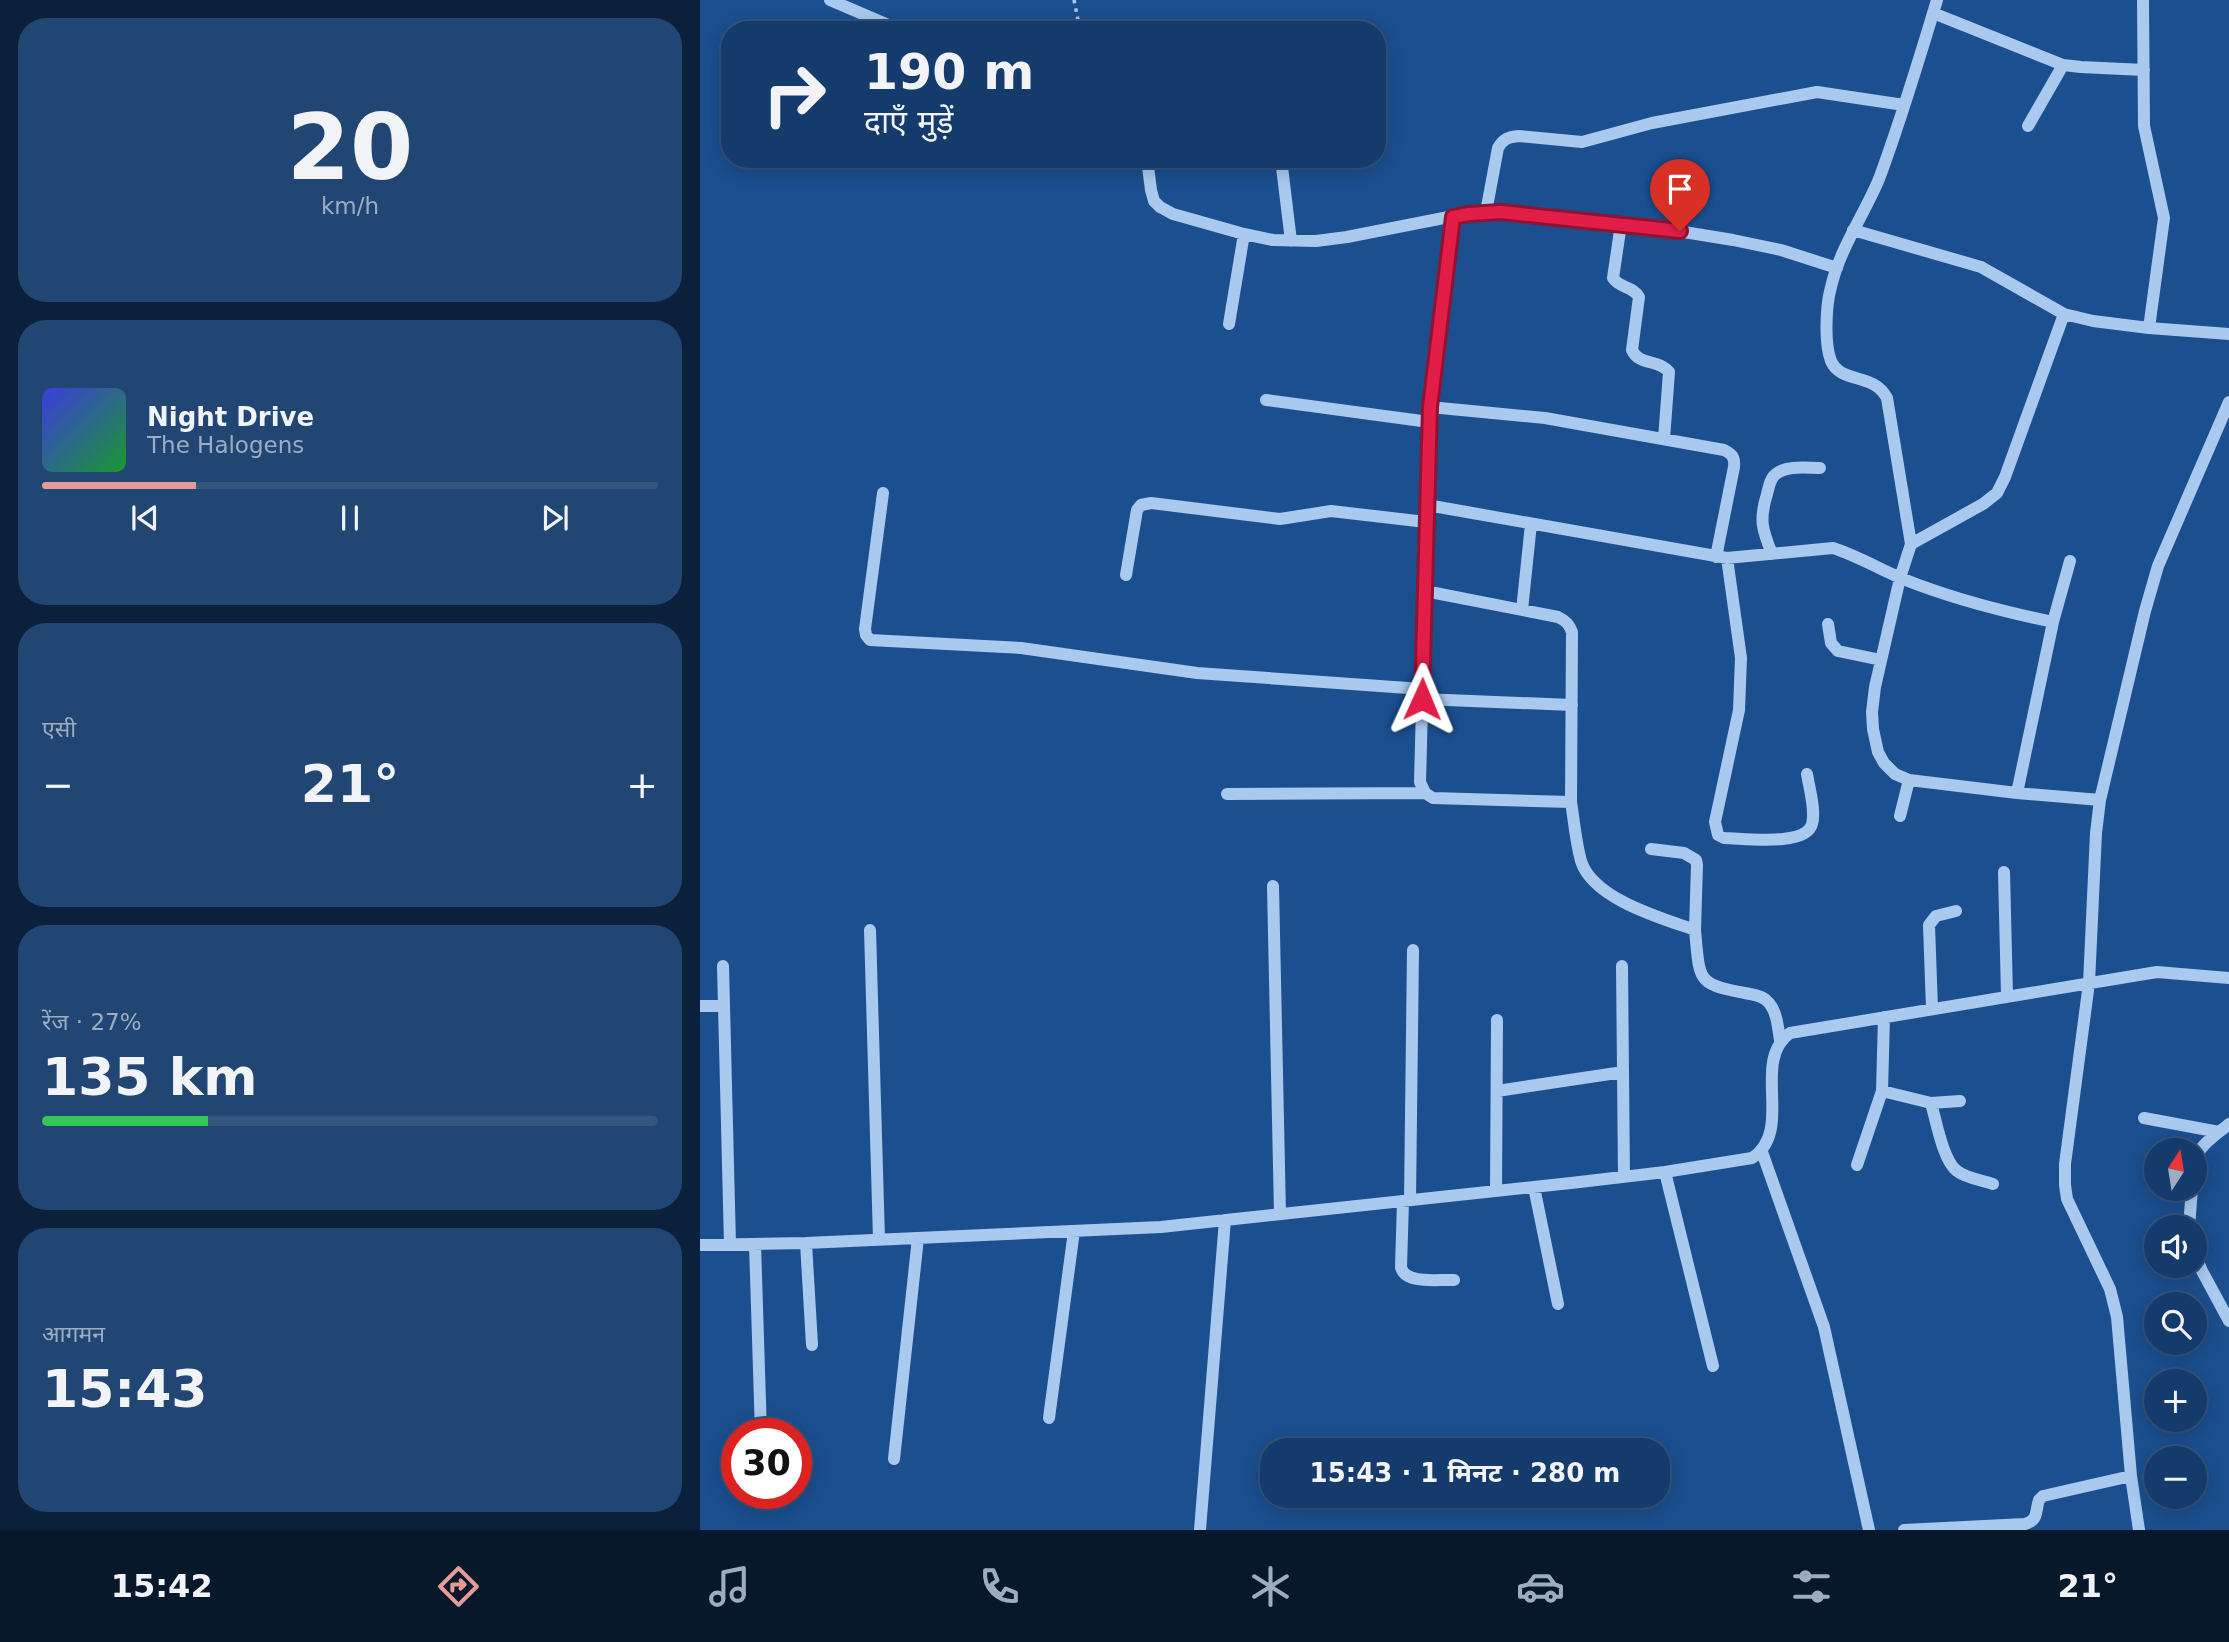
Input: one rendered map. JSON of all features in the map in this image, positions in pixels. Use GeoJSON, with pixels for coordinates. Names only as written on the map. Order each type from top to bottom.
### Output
{"type":"FeatureCollection","features":[{"type":"Feature","properties":{"kind":"street"},"geometry":{"type":"LineString","coordinates":[[830,0],[879,21]]}},
{"type":"Feature","properties":{"kind":"street"},"geometry":{"type":"LineString","coordinates":[[1937,0],[1878,181],[1837,268],[1827,304],[1831,360],[1836,368],[1847,376],[1871,382],[1882,389],[1886,398],[1911,544],[1900,578],[1875,687],[1873,729],[1878,752],[1884,763],[1895,774],[1909,780],[2100,800]]}},
{"type":"Feature","properties":{"kind":"street"},"geometry":{"type":"LineString","coordinates":[[2143,0],[2144,126],[2164,218],[2149,328]]}},
{"type":"Feature","properties":{"kind":"street"},"geometry":{"type":"LineString","coordinates":[[1933,13],[2063,65],[2144,71]]}},
{"type":"Feature","properties":{"kind":"street"},"geometry":{"type":"LineString","coordinates":[[2028,126],[2063,65]]}},
{"type":"Feature","properties":{"kind":"street"},"geometry":{"type":"LineString","coordinates":[[1486,212],[1498,148],[1508,137],[1582,142],[1652,123],[1818,92],[1904,105]]}},
{"type":"Feature","properties":{"kind":"street"},"geometry":{"type":"LineString","coordinates":[[1148,168],[1154,201],[1160,207],[1174,214],[1244,234],[1291,241],[1347,237],[1486,212],[1653,227],[1781,250],[1837,268]]}},
{"type":"Feature","properties":{"kind":"street"},"geometry":{"type":"LineString","coordinates":[[1282,168],[1291,241]]}},
{"type":"Feature","properties":{"kind":"street"},"geometry":{"type":"LineString","coordinates":[[1425,793],[1420,782],[1429,422],[1453,217]]}},
{"type":"Feature","properties":{"kind":"street"},"geometry":{"type":"LineString","coordinates":[[1620,224],[1613,278],[1636,292],[1639,297],[1632,350],[1641,360],[1659,364],[1669,372],[1664,439]]}},
{"type":"Feature","properties":{"kind":"street"},"geometry":{"type":"LineString","coordinates":[[1853,230],[1981,267],[2064,314],[2092,321],[2149,328],[2229,334]]}},
{"type":"Feature","properties":{"kind":"street"},"geometry":{"type":"LineString","coordinates":[[1229,324],[1244,234]]}},
{"type":"Feature","properties":{"kind":"street"},"geometry":{"type":"LineString","coordinates":[[1911,544],[1983,504],[1997,493],[2064,314]]}},
{"type":"Feature","properties":{"kind":"street"},"geometry":{"type":"LineString","coordinates":[[1266,400],[1429,422]]}},
{"type":"Feature","properties":{"kind":"street"},"geometry":{"type":"LineString","coordinates":[[2139,1530],[2131,1476],[2117,1317],[2110,1289],[2067,1199],[2064,1185],[2065,1164],[2089,982],[2100,800],[2158,566],[2229,402]]}},
{"type":"Feature","properties":{"kind":"street"},"geometry":{"type":"LineString","coordinates":[[1430,407],[1545,418],[1724,450],[1732,454],[1735,461],[1722,558],[1741,658],[1740,697],[1715,822],[1718,835],[1724,838],[1785,840],[1808,831],[1813,817],[1807,774]]}},
{"type":"Feature","properties":{"kind":"street"},"geometry":{"type":"LineString","coordinates":[[1772,554],[1762,531],[1761,520],[1771,480],[1783,470],[1820,468]]}},
{"type":"Feature","properties":{"kind":"street"},"geometry":{"type":"LineString","coordinates":[[883,493],[865,629],[870,640],[1020,648],[1197,673],[1572,705]]}},
{"type":"Feature","properties":{"kind":"street"},"geometry":{"type":"LineString","coordinates":[[1126,575],[1137,510],[1141,505],[1150,503],[1280,519],[1331,511],[1426,522]]}},
{"type":"Feature","properties":{"kind":"street"},"geometry":{"type":"LineString","coordinates":[[1427,505],[1722,558],[1833,548],[1900,578],[1971,604],[2053,622]]}},
{"type":"Feature","properties":{"kind":"street"},"geometry":{"type":"LineString","coordinates":[[1522,610],[1531,524]]}},
{"type":"Feature","properties":{"kind":"street"},"geometry":{"type":"LineString","coordinates":[[2017,793],[2053,622],[2070,561]]}},
{"type":"Feature","properties":{"kind":"street"},"geometry":{"type":"LineString","coordinates":[[1424,591],[1558,617],[1570,625],[1571,802],[1581,862],[1589,877],[1600,887],[1637,908],[1695,930]]}},
{"type":"Feature","properties":{"kind":"street"},"geometry":{"type":"LineString","coordinates":[[1828,624],[1830,643],[1838,651],[1881,660]]}},
{"type":"Feature","properties":{"kind":"street"},"geometry":{"type":"LineString","coordinates":[[1900,816],[1909,780]]}},
{"type":"Feature","properties":{"kind":"street"},"geometry":{"type":"LineString","coordinates":[[1227,794],[1425,793],[1433,798],[1449,799],[1571,802]]}},
{"type":"Feature","properties":{"kind":"street"},"geometry":{"type":"LineString","coordinates":[[1651,849],[1684,853],[1696,860],[1695,930],[1701,975],[1708,983],[1718,988],[1759,995],[1768,1001],[1773,1008],[1780,1040]]}},
{"type":"Feature","properties":{"kind":"street"},"geometry":{"type":"LineString","coordinates":[[2004,872],[2007,996]]}},
{"type":"Feature","properties":{"kind":"street"},"geometry":{"type":"LineString","coordinates":[[1273,886],[1280,1214]]}},
{"type":"Feature","properties":{"kind":"street"},"geometry":{"type":"LineString","coordinates":[[1931,1009],[1929,925],[1931,919],[1936,916],[1956,911]]}},
{"type":"Feature","properties":{"kind":"street"},"geometry":{"type":"LineString","coordinates":[[870,930],[879,1239]]}},
{"type":"Feature","properties":{"kind":"street"},"geometry":{"type":"LineString","coordinates":[[1413,950],[1407,1201],[1401,1266],[1402,1273],[1415,1279],[1454,1280]]}},
{"type":"Feature","properties":{"kind":"street"},"geometry":{"type":"LineString","coordinates":[[1622,965],[1624,1177]]}},
{"type":"Feature","properties":{"kind":"street"},"geometry":{"type":"LineString","coordinates":[[723,966],[730,1244]]}},
{"type":"Feature","properties":{"kind":"street"},"geometry":{"type":"LineString","coordinates":[[700,1245],[806,1243],[1161,1227],[1624,1177],[1752,1158],[1762,1152],[1768,1142],[1774,1052],[1780,1040],[1790,1033],[2157,972],[2229,977]]}},
{"type":"Feature","properties":{"kind":"street"},"geometry":{"type":"LineString","coordinates":[[700,1006],[724,1006]]}},
{"type":"Feature","properties":{"kind":"street"},"geometry":{"type":"LineString","coordinates":[[1857,1165],[1882,1091],[1884,1017]]}},
{"type":"Feature","properties":{"kind":"street"},"geometry":{"type":"LineString","coordinates":[[1496,1191],[1497,1020]]}},
{"type":"Feature","properties":{"kind":"street"},"geometry":{"type":"LineString","coordinates":[[1497,1091],[1623,1072]]}},
{"type":"Feature","properties":{"kind":"street"},"geometry":{"type":"LineString","coordinates":[[1882,1091],[1931,1103],[1960,1101]]}},
{"type":"Feature","properties":{"kind":"street"},"geometry":{"type":"LineString","coordinates":[[1931,1103],[1952,1167],[1960,1173],[1993,1184]]}},
{"type":"Feature","properties":{"kind":"street"},"geometry":{"type":"LineString","coordinates":[[2144,1118],[2224,1128]]}},
{"type":"Feature","properties":{"kind":"street"},"geometry":{"type":"LineString","coordinates":[[2207,1142],[2224,1128]]}},
{"type":"Feature","properties":{"kind":"street"},"geometry":{"type":"LineString","coordinates":[[1762,1152],[1824,1327],[1869,1530]]}},
{"type":"Feature","properties":{"kind":"street"},"geometry":{"type":"LineString","coordinates":[[1665,1172],[1713,1366]]}},
{"type":"Feature","properties":{"kind":"street"},"geometry":{"type":"LineString","coordinates":[[1534,1187],[1558,1304]]}},
{"type":"Feature","properties":{"kind":"street"},"geometry":{"type":"LineString","coordinates":[[1200,1530],[1225,1220]]}},
{"type":"Feature","properties":{"kind":"street"},"geometry":{"type":"LineString","coordinates":[[1049,1418],[1074,1231]]}},
{"type":"Feature","properties":{"kind":"street"},"geometry":{"type":"LineString","coordinates":[[894,1459],[918,1238]]}},
{"type":"Feature","properties":{"kind":"street"},"geometry":{"type":"LineString","coordinates":[[806,1243],[812,1345]]}},
{"type":"Feature","properties":{"kind":"street"},"geometry":{"type":"LineString","coordinates":[[755,1244],[761,1418]]}},
{"type":"Feature","properties":{"kind":"street"},"geometry":{"type":"LineString","coordinates":[[2206,1278],[2229,1321]]}},
{"type":"Feature","properties":{"kind":"street"},"geometry":{"type":"LineString","coordinates":[[1904,1530],[2026,1527],[2036,1517],[2039,1500],[2043,1496],[2131,1476]]}},
{"type":"Feature","properties":{"kind":"path"},"geometry":{"type":"LineString","coordinates":[[1074,0],[1078,21]]}},
{"type":"Feature","properties":{"kind":"route"},"geometry":{"type":"LineString","coordinates":[[1422,699],[1430,407],[1453,217],[1501,212],[1680,231]]}}]}
